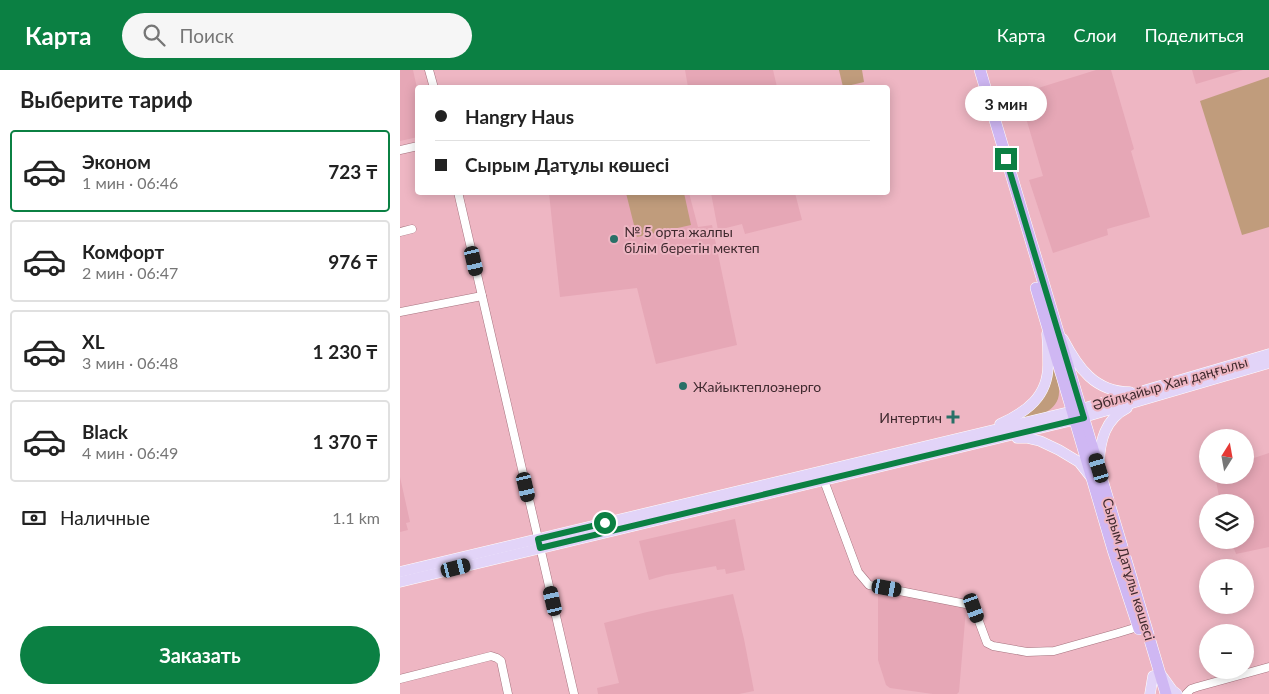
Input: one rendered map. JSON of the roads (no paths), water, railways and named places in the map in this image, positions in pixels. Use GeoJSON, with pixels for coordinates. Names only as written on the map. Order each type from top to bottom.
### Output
{"type":"FeatureCollection","features":[{"type":"Feature","properties":{"kind":"highway","name":"Сырым Датұлы көшесі"},"geometry":{"type":"LineString","coordinates":[[972,70],[1078,414],[1093,480],[1114,550],[1142,626]]}},
{"type":"Feature","properties":{"kind":"highway","name":"Сырым Датұлы көшесі"},"geometry":{"type":"LineString","coordinates":[[980,70],[1051,325]]}},
{"type":"Feature","properties":{"kind":"highway","name":"Сырым Датұлы көшесі"},"geometry":{"type":"LineString","coordinates":[[1078,414],[1099,468],[1142,626],[1157,675],[1166,694]]}},
{"type":"Feature","properties":{"kind":"highway","name":"Сырым Датұлы көшесі"},"geometry":{"type":"LineString","coordinates":[[1157,675],[1159,694]]}},
{"type":"Feature","properties":{"kind":"main road"},"geometry":{"type":"LineString","coordinates":[[1051,325],[1081,369],[1091,378],[1108,389],[1145,395]]}},
{"type":"Feature","properties":{"kind":"main road"},"geometry":{"type":"LineString","coordinates":[[974,435],[1002,424],[1026,410],[1040,394],[1048,374],[1051,325]]}},
{"type":"Feature","properties":{"kind":"main road","name":"Әбілқайыр Хан даңғылы"},"geometry":{"type":"LineString","coordinates":[[1145,395],[1269,354]]}},
{"type":"Feature","properties":{"kind":"main road","name":"Әбілқайыр Хан даңғылы"},"geometry":{"type":"LineString","coordinates":[[820,476],[1001,438],[1145,395],[1269,363]]}},
{"type":"Feature","properties":{"kind":"main road"},"geometry":{"type":"LineString","coordinates":[[1099,468],[1100,447],[1111,420],[1145,395]]}},
{"type":"Feature","properties":{"kind":"main road","name":"Әбілқайыр Хан даңғылы"},"geometry":{"type":"LineString","coordinates":[[400,572],[539,543],[820,476],[974,435],[1078,414]]}},
{"type":"Feature","properties":{"kind":"main road"},"geometry":{"type":"LineString","coordinates":[[1001,438],[1027,438],[1059,450],[1079,462],[1093,480]]}},
{"type":"Feature","properties":{"kind":"main road","name":"Әбілқайыр Хан даңғылы"},"geometry":{"type":"LineString","coordinates":[[400,582],[539,543]]}},
{"type":"Feature","properties":{"kind":"main road"},"geometry":{"type":"LineString","coordinates":[[1150,694],[1157,675],[1177,694]]}},
{"type":"Feature","properties":{"kind":"street"},"geometry":{"type":"LineString","coordinates":[[429,70],[433,85]]}},
{"type":"Feature","properties":{"kind":"street"},"geometry":{"type":"LineString","coordinates":[[400,150],[415,147]]}},
{"type":"Feature","properties":{"kind":"street"},"geometry":{"type":"LineString","coordinates":[[459,195],[574,694]]}},
{"type":"Feature","properties":{"kind":"street"},"geometry":{"type":"LineString","coordinates":[[400,232],[412,229]]}},
{"type":"Feature","properties":{"kind":"street"},"geometry":{"type":"LineString","coordinates":[[400,312],[482,296]]}},
{"type":"Feature","properties":{"kind":"street"},"geometry":{"type":"LineString","coordinates":[[820,476],[826,486],[858,572],[869,585],[970,605],[974,608],[987,643],[993,646],[1027,652],[1054,651],[1142,626]]}},
{"type":"Feature","properties":{"kind":"street"},"geometry":{"type":"LineString","coordinates":[[400,679],[491,656],[501,661],[508,694]]}},
{"type":"Feature","properties":{"kind":"street"},"geometry":{"type":"LineString","coordinates":[[1186,694],[1191,689],[1197,687],[1269,667]]}},
{"type":"Feature","properties":{"kind":"place","name":"№ 5 орта жалпы білім беретін мектеп"},"geometry":{"type":"Point","coordinates":[614,239]}},
{"type":"Feature","properties":{"kind":"place","name":"Жайыктеплоэнерго"},"geometry":{"type":"Point","coordinates":[683,386]}},
{"type":"Feature","properties":{"kind":"place","name":"Интертич"},"geometry":{"type":"Point","coordinates":[953,417]}}]}
